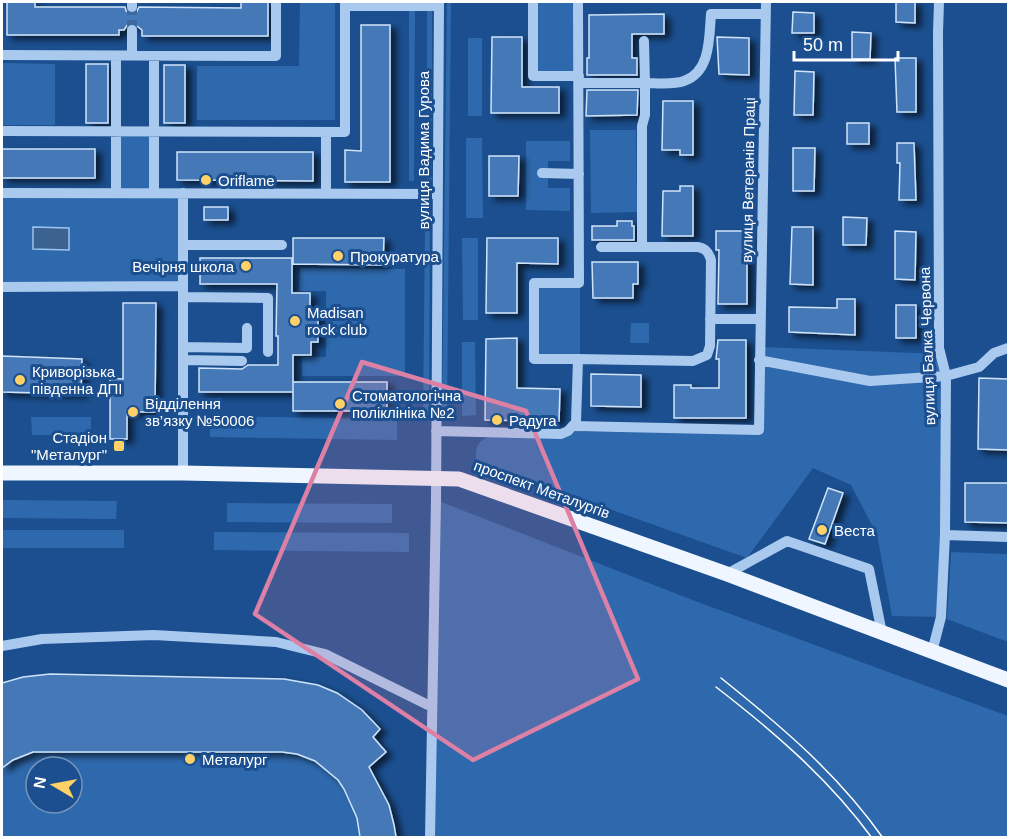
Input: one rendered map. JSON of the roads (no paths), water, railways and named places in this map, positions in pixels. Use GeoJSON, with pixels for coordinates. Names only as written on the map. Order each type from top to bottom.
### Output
{"type":"FeatureCollection","features":[{"type":"Feature","properties":{"kind":"main road","name":"проспект Металургів"},"geometry":{"type":"LineString","coordinates":[[2,473],[183,473],[459,478],[727,574],[1008,680]]}},
{"type":"Feature","properties":{"kind":"street"},"geometry":{"type":"LineString","coordinates":[[2,55],[276,56],[276,2]]}},
{"type":"Feature","properties":{"kind":"street"},"geometry":{"type":"LineString","coordinates":[[533,2],[533,76],[645,83],[682,82],[693,77],[702,66],[708,48],[710,2]]}},
{"type":"Feature","properties":{"kind":"street"},"geometry":{"type":"LineString","coordinates":[[578,2],[579,283],[534,283],[534,359],[699,360],[708,352],[711,261],[707,251],[698,247],[601,248]]}},
{"type":"Feature","properties":{"kind":"street","name":"вулиця Ветеранів Праці"},"geometry":{"type":"LineString","coordinates":[[573,426],[759,430],[765,2]]}},
{"type":"Feature","properties":{"kind":"street","name":"вулиця Балка Червона"},"geometry":{"type":"LineString","coordinates":[[932,652],[941,617],[945,535],[946,376],[939,335],[939,2]]}},
{"type":"Feature","properties":{"kind":"street"},"geometry":{"type":"LineString","coordinates":[[2,131],[345,132],[345,4],[439,4]]}},
{"type":"Feature","properties":{"kind":"street","name":"вулиця Вадима Гурова"},"geometry":{"type":"LineString","coordinates":[[430,837],[436,478],[439,4]]}},
{"type":"Feature","properties":{"kind":"street"},"geometry":{"type":"LineString","coordinates":[[711,14],[765,14]]}},
{"type":"Feature","properties":{"kind":"street"},"geometry":{"type":"LineString","coordinates":[[132,30],[132,56]]}},
{"type":"Feature","properties":{"kind":"street"},"geometry":{"type":"LineString","coordinates":[[642,247],[644,40]]}},
{"type":"Feature","properties":{"kind":"street"},"geometry":{"type":"LineString","coordinates":[[116,56],[116,193]]}},
{"type":"Feature","properties":{"kind":"street"},"geometry":{"type":"LineString","coordinates":[[154,56],[154,193]]}},
{"type":"Feature","properties":{"kind":"street"},"geometry":{"type":"LineString","coordinates":[[326,132],[326,194]]}},
{"type":"Feature","properties":{"kind":"street"},"geometry":{"type":"LineString","coordinates":[[542,173],[579,174]]}},
{"type":"Feature","properties":{"kind":"street"},"geometry":{"type":"LineString","coordinates":[[2,193],[438,194]]}},
{"type":"Feature","properties":{"kind":"street"},"geometry":{"type":"LineString","coordinates":[[183,193],[183,473]]}},
{"type":"Feature","properties":{"kind":"street"},"geometry":{"type":"LineString","coordinates":[[183,244],[282,245]]}},
{"type":"Feature","properties":{"kind":"street"},"geometry":{"type":"LineString","coordinates":[[2,287],[183,292],[268,298],[268,352]]}},
{"type":"Feature","properties":{"kind":"street"},"geometry":{"type":"LineString","coordinates":[[710,319],[760,319]]}},
{"type":"Feature","properties":{"kind":"street"},"geometry":{"type":"LineString","coordinates":[[183,347],[247,348],[246,328]]}},
{"type":"Feature","properties":{"kind":"street"},"geometry":{"type":"LineString","coordinates":[[759,360],[870,381],[946,376],[979,367],[994,353],[1008,348]]}},
{"type":"Feature","properties":{"kind":"street"},"geometry":{"type":"LineString","coordinates":[[436,431],[555,435],[564,432],[576,422],[578,359]]}},
{"type":"Feature","properties":{"kind":"street"},"geometry":{"type":"LineString","coordinates":[[183,360],[242,361]]}},
{"type":"Feature","properties":{"kind":"street"},"geometry":{"type":"LineString","coordinates":[[945,535],[1008,537]]}},
{"type":"Feature","properties":{"kind":"street"},"geometry":{"type":"LineString","coordinates":[[727,574],[787,541],[869,569],[882,633]]}},
{"type":"Feature","properties":{"kind":"street"},"geometry":{"type":"LineString","coordinates":[[2,646],[42,639],[154,635],[276,642],[325,654],[432,707]]}},
{"type":"Feature","properties":{"kind":"tunnel"},"geometry":{"type":"LineString","coordinates":[[132,7],[132,30]]}},
{"type":"Feature","properties":{"kind":"tram line"},"geometry":{"type":"LineString","coordinates":[[721,678],[808,752],[847,792],[883,838]]}},
{"type":"Feature","properties":{"kind":"tram line"},"geometry":{"type":"LineString","coordinates":[[716,687],[819,776],[872,838]]}},
{"type":"Feature","properties":{"kind":"place","name":"Oriflame"},"geometry":{"type":"Point","coordinates":[206,180]}},
{"type":"Feature","properties":{"kind":"place","name":"Прокуратура"},"geometry":{"type":"Point","coordinates":[338,256]}},
{"type":"Feature","properties":{"kind":"place","name":"Вечірня школа"},"geometry":{"type":"Point","coordinates":[246,266]}},
{"type":"Feature","properties":{"kind":"place","name":"Madisan rock club"},"geometry":{"type":"Point","coordinates":[295,321]}},
{"type":"Feature","properties":{"kind":"place","name":"Криворізька південна ДПІ"},"geometry":{"type":"Point","coordinates":[20,380]}},
{"type":"Feature","properties":{"kind":"place","name":"Стоматологічна поліклініка №2"},"geometry":{"type":"Point","coordinates":[340,404]}},
{"type":"Feature","properties":{"kind":"place","name":"Відділення зв’язку №50006"},"geometry":{"type":"Point","coordinates":[133,412]}},
{"type":"Feature","properties":{"kind":"place","name":"Радуга"},"geometry":{"type":"Point","coordinates":[497,420]}},
{"type":"Feature","properties":{"kind":"place","name":"Стадіон \"Металург\""},"geometry":{"type":"Point","coordinates":[119,446]}},
{"type":"Feature","properties":{"kind":"place","name":"Веста"},"geometry":{"type":"Point","coordinates":[822,530]}},
{"type":"Feature","properties":{"kind":"place","name":"Металург"},"geometry":{"type":"Point","coordinates":[190,759]}}]}
